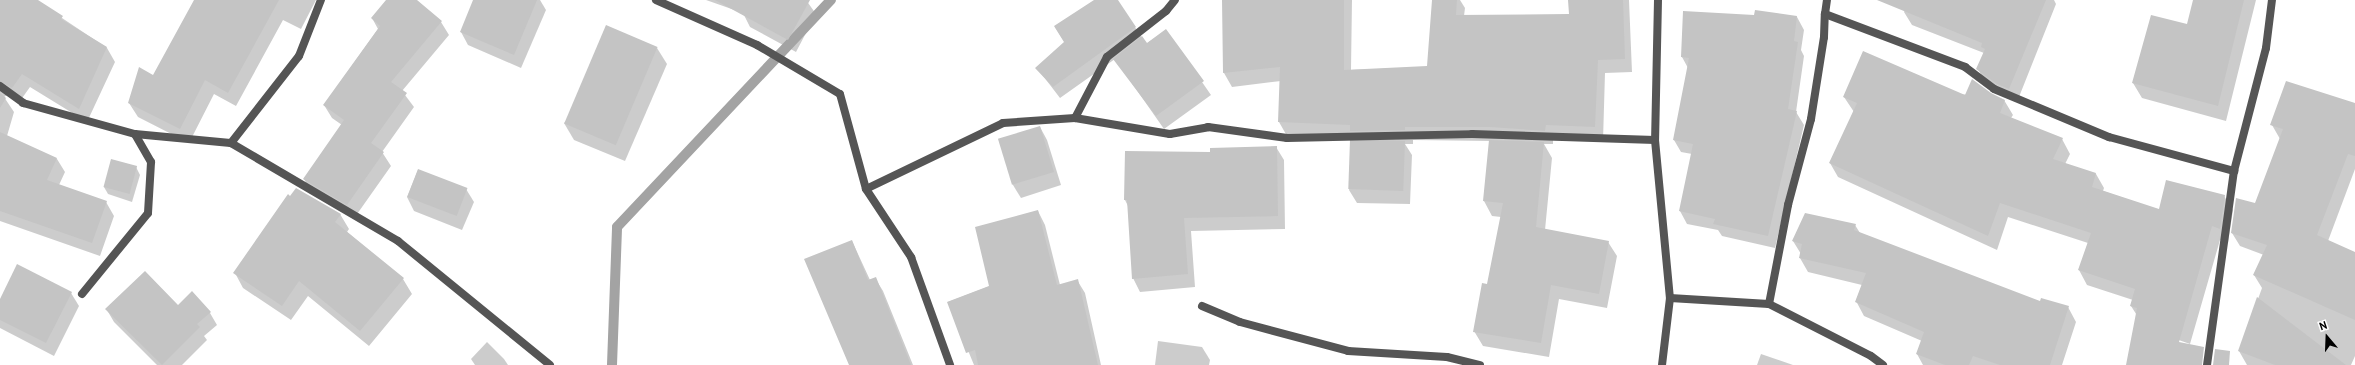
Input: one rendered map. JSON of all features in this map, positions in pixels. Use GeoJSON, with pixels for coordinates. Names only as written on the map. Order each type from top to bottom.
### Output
{"type":"FeatureCollection","features":[{"type":"Feature","properties":{"kind":"street"},"geometry":{"type":"LineString","coordinates":[[231,143],[299,56],[321,0]]}},
{"type":"Feature","properties":{"kind":"street"},"geometry":{"type":"LineString","coordinates":[[656,0],[757,45],[840,94],[866,189],[911,257],[950,365]]}},
{"type":"Feature","properties":{"kind":"street"},"geometry":{"type":"LineString","coordinates":[[1075,118],[1107,57],[1166,11],[1175,0]]}},
{"type":"Feature","properties":{"kind":"street"},"geometry":{"type":"LineString","coordinates":[[1658,0],[1655,140],[1670,298],[1662,365]]}},
{"type":"Feature","properties":{"kind":"street"},"geometry":{"type":"LineString","coordinates":[[1769,304],[1788,205],[1811,119],[1824,37],[1827,0]]}},
{"type":"Feature","properties":{"kind":"street"},"geometry":{"type":"LineString","coordinates":[[2207,365],[2234,171],[2266,48],[2272,0]]}},
{"type":"Feature","properties":{"kind":"street"},"geometry":{"type":"LineString","coordinates":[[1825,14],[1965,68],[1994,89],[2109,137],[2234,171]]}},
{"type":"Feature","properties":{"kind":"street"},"geometry":{"type":"LineString","coordinates":[[0,86],[23,103],[135,134],[231,143],[398,241],[550,365]]}},
{"type":"Feature","properties":{"kind":"street"},"geometry":{"type":"LineString","coordinates":[[866,189],[1003,123],[1075,118],[1170,134],[1208,127],[1287,138],[1472,134],[1655,140]]}},
{"type":"Feature","properties":{"kind":"street"},"geometry":{"type":"LineString","coordinates":[[82,294],[148,213],[151,162],[135,134]]}},
{"type":"Feature","properties":{"kind":"street"},"geometry":{"type":"LineString","coordinates":[[1670,298],[1769,304],[1871,356],[1883,365]]}},
{"type":"Feature","properties":{"kind":"street"},"geometry":{"type":"LineString","coordinates":[[1202,306],[1240,322],[1348,351],[1447,357],[1480,365]]}},
{"type":"Feature","properties":{"kind":"building"},"geometry":{"type":"Polygon","coordinates":[[[0,0],[38,0],[63,16],[61,19],[107,47],[79,109],[22,74],[12,88],[0,81],[0,0]]]}},
{"type":"Feature","properties":{"kind":"building"},"geometry":{"type":"Polygon","coordinates":[[[194,0],[279,0],[228,93],[205,80],[180,129],[128,103],[139,67],[153,75],[194,0]]]}},
{"type":"Feature","properties":{"kind":"building"},"geometry":{"type":"Polygon","coordinates":[[[386,0],[417,0],[442,21],[391,82],[407,93],[371,143],[384,152],[347,205],[303,179],[344,120],[323,105],[380,26],[371,18],[386,0]]]}},
{"type":"Feature","properties":{"kind":"building"},"geometry":{"type":"Polygon","coordinates":[[[473,0],[537,0],[514,55],[460,32],[473,0]]]}},
{"type":"Feature","properties":{"kind":"building"},"geometry":{"type":"Polygon","coordinates":[[[715,0],[810,0],[788,40],[715,0]]]}},
{"type":"Feature","properties":{"kind":"building"},"geometry":{"type":"Polygon","coordinates":[[[1094,0],[1118,0],[1136,27],[1053,87],[1035,68],[1064,42],[1054,26],[1094,0]]]}},
{"type":"Feature","properties":{"kind":"building"},"geometry":{"type":"Polygon","coordinates":[[[1222,0],[1344,0],[1344,70],[1427,66],[1432,0],[1457,0],[1456,15],[1569,14],[1568,0],[1623,0],[1625,59],[1598,60],[1595,127],[1546,125],[1545,131],[1490,127],[1405,127],[1405,130],[1350,131],[1350,125],[1278,122],[1280,67],[1223,73],[1222,0]]]}},
{"type":"Feature","properties":{"kind":"building"},"geometry":{"type":"Polygon","coordinates":[[[1877,0],[2046,0],[2009,89],[1997,84],[1976,69],[1985,49],[1981,47],[1982,43],[1877,0]]]}},
{"type":"Feature","properties":{"kind":"building"},"geometry":{"type":"Polygon","coordinates":[[[2193,0],[2244,0],[2218,106],[2132,83],[2151,15],[2187,24],[2193,0]]]}},
{"type":"Feature","properties":{"kind":"building"},"geometry":{"type":"Polygon","coordinates":[[[1755,10],[1797,16],[1794,41],[1798,42],[1788,109],[1797,111],[1768,236],[1713,224],[1715,219],[1679,211],[1693,144],[1673,140],[1689,58],[1681,57],[1683,11],[1754,15],[1755,10]]]}},
{"type":"Feature","properties":{"kind":"building"},"geometry":{"type":"Polygon","coordinates":[[[606,25],[658,47],[616,145],[564,123],[606,25]]]}},
{"type":"Feature","properties":{"kind":"building"},"geometry":{"type":"Polygon","coordinates":[[[1166,29],[1204,81],[1156,116],[1113,59],[1142,36],[1147,43],[1166,29]]]}},
{"type":"Feature","properties":{"kind":"building"},"geometry":{"type":"Polygon","coordinates":[[[1863,51],[1965,95],[1972,79],[1991,93],[2005,100],[2000,113],[2063,138],[2053,159],[2096,173],[2092,187],[2159,209],[2166,180],[2225,195],[2220,229],[2212,226],[2179,342],[2204,347],[2202,365],[2126,365],[2137,308],[2130,306],[2135,289],[2078,270],[2091,233],[2000,203],[1988,236],[1829,163],[1857,103],[1843,97],[1863,51]]]}},
{"type":"Feature","properties":{"kind":"building"},"geometry":{"type":"Polygon","coordinates":[[[2286,81],[2355,103],[2355,156],[2348,154],[2317,235],[2355,252],[2355,320],[2253,275],[2267,245],[2231,233],[2236,198],[2255,203],[2283,129],[2270,125],[2286,81]]]}},
{"type":"Feature","properties":{"kind":"building"},"geometry":{"type":"Polygon","coordinates":[[[0,93],[6,98],[0,108],[0,93]]]}},
{"type":"Feature","properties":{"kind":"building"},"geometry":{"type":"Polygon","coordinates":[[[1040,126],[1054,172],[1012,185],[998,139],[1040,126]]]}},
{"type":"Feature","properties":{"kind":"building"},"geometry":{"type":"Polygon","coordinates":[[[0,132],[57,158],[47,180],[107,201],[92,243],[0,211],[0,132]]]}},
{"type":"Feature","properties":{"kind":"building"},"geometry":{"type":"Polygon","coordinates":[[[1350,139],[1405,141],[1403,191],[1348,189],[1350,139]]]}},
{"type":"Feature","properties":{"kind":"building"},"geometry":{"type":"Polygon","coordinates":[[[1489,140],[1544,142],[1536,227],[1609,241],[1599,294],[1551,285],[1541,343],[1473,332],[1482,283],[1487,284],[1503,203],[1483,201],[1489,140]]]}},
{"type":"Feature","properties":{"kind":"building"},"geometry":{"type":"Polygon","coordinates":[[[1277,146],[1278,216],[1184,218],[1188,274],[1132,279],[1127,200],[1124,200],[1125,151],[1210,152],[1210,148],[1277,146]]]}},
{"type":"Feature","properties":{"kind":"building"},"geometry":{"type":"Polygon","coordinates":[[[111,159],[137,166],[130,194],[103,187],[111,159]]]}},
{"type":"Feature","properties":{"kind":"building"},"geometry":{"type":"Polygon","coordinates":[[[418,169],[467,188],[457,216],[407,197],[418,169]]]}},
{"type":"Feature","properties":{"kind":"building"},"geometry":{"type":"Polygon","coordinates":[[[296,188],[341,214],[335,222],[404,278],[360,331],[299,281],[282,306],[233,273],[288,194],[290,196],[296,188]]]}},
{"type":"Feature","properties":{"kind":"building"},"geometry":{"type":"Polygon","coordinates":[[[1038,210],[1057,285],[1078,279],[1098,365],[978,365],[975,350],[966,353],[947,302],[989,286],[975,227],[1038,210]]]}},
{"type":"Feature","properties":{"kind":"building"},"geometry":{"type":"Polygon","coordinates":[[[1805,213],[1856,224],[1854,230],[2040,301],[2041,298],[2069,306],[2050,365],[2000,365],[1973,356],[1969,365],[1945,365],[1916,354],[1924,332],[1855,302],[1866,273],[1799,258],[1802,244],[1792,241],[1805,213]]]}},
{"type":"Feature","properties":{"kind":"building"},"geometry":{"type":"Polygon","coordinates":[[[852,240],[868,280],[876,277],[911,365],[849,365],[804,259],[852,240]]]}},
{"type":"Feature","properties":{"kind":"building"},"geometry":{"type":"Polygon","coordinates":[[[17,264],[72,292],[46,343],[0,320],[0,299],[17,264]]]}},
{"type":"Feature","properties":{"kind":"building"},"geometry":{"type":"Polygon","coordinates":[[[145,271],[178,305],[192,291],[211,312],[197,324],[200,327],[162,365],[105,309],[145,271]]]}},
{"type":"Feature","properties":{"kind":"building"},"geometry":{"type":"Polygon","coordinates":[[[2257,297],[2346,365],[2275,365],[2238,351],[2257,297]]]}},
{"type":"Feature","properties":{"kind":"building"},"geometry":{"type":"Polygon","coordinates":[[[2215,349],[2230,351],[2229,365],[2213,365],[2215,349]]]}},
{"type":"Feature","properties":{"kind":"waterway"},"geometry":{"type":"LineString","coordinates":[[612,365],[617,227],[831,0]]}}]}
